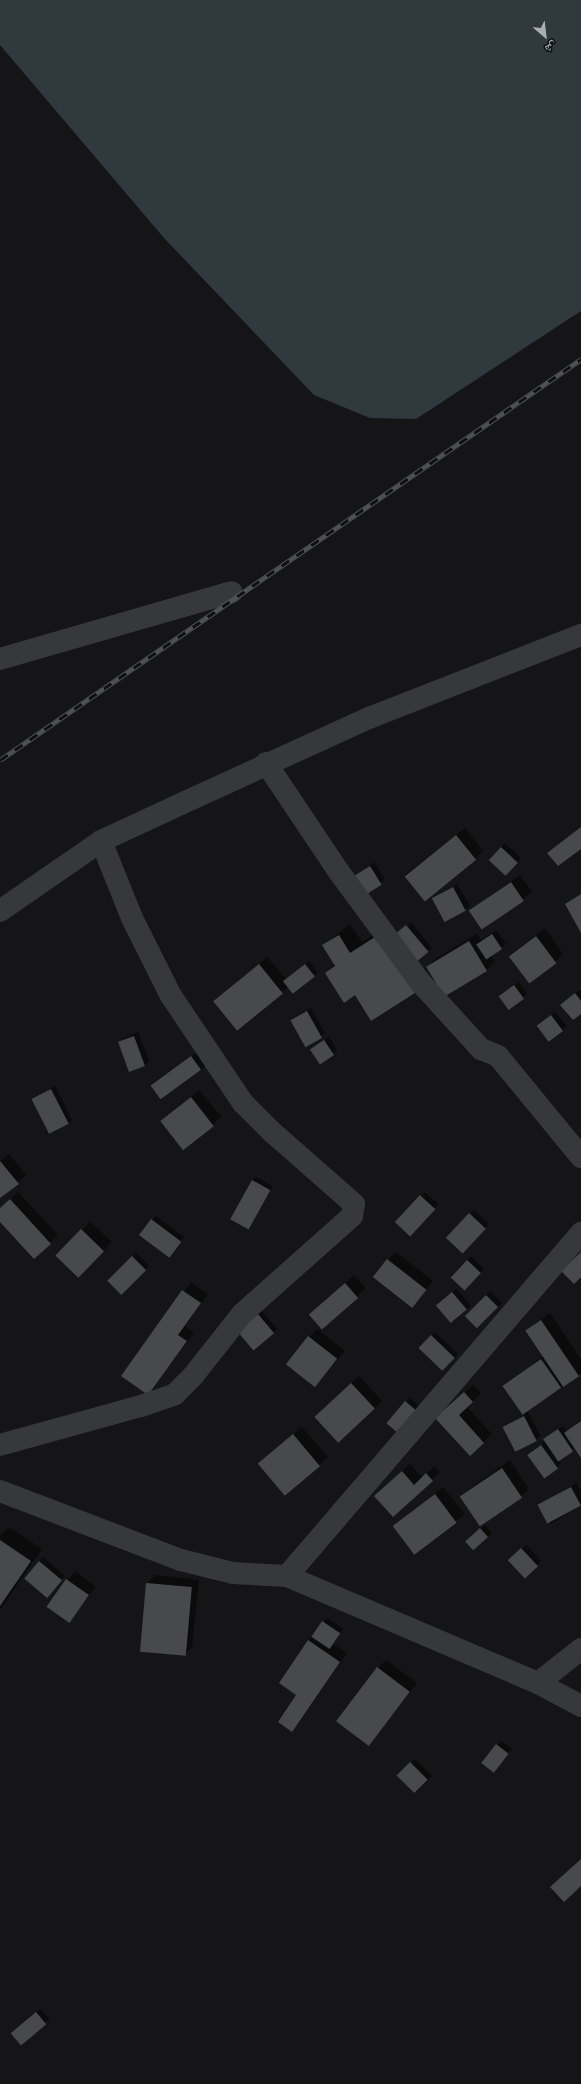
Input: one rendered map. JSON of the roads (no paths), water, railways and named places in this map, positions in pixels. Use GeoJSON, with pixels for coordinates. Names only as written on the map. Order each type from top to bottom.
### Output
{"type":"FeatureCollection","features":[{"type":"Feature","properties":{"kind":"street"},"geometry":{"type":"LineString","coordinates":[[0,659],[232,592]]}},
{"type":"Feature","properties":{"kind":"street"},"geometry":{"type":"LineString","coordinates":[[0,911],[101,842],[266,763],[370,718],[581,634]]}},
{"type":"Feature","properties":{"kind":"street"},"geometry":{"type":"LineString","coordinates":[[266,763],[339,872],[420,982],[482,1048],[498,1056],[581,1157]]}},
{"type":"Feature","properties":{"kind":"street"},"geometry":{"type":"LineString","coordinates":[[0,1445],[141,1406],[175,1394],[193,1376],[242,1314],[352,1216],[354,1204],[272,1132],[244,1103],[171,996],[132,918],[101,842]]}},
{"type":"Feature","properties":{"kind":"street"},"geometry":{"type":"LineString","coordinates":[[287,1576],[581,1232]]}},
{"type":"Feature","properties":{"kind":"street"},"geometry":{"type":"LineString","coordinates":[[0,1491],[182,1560],[233,1573],[287,1576],[538,1683],[581,1706]]}},
{"type":"Feature","properties":{"kind":"street"},"geometry":{"type":"LineString","coordinates":[[538,1683],[581,1649]]}},
{"type":"Feature","properties":{"kind":"railway"},"geometry":{"type":"LineString","coordinates":[[0,760],[581,359]]}}]}
